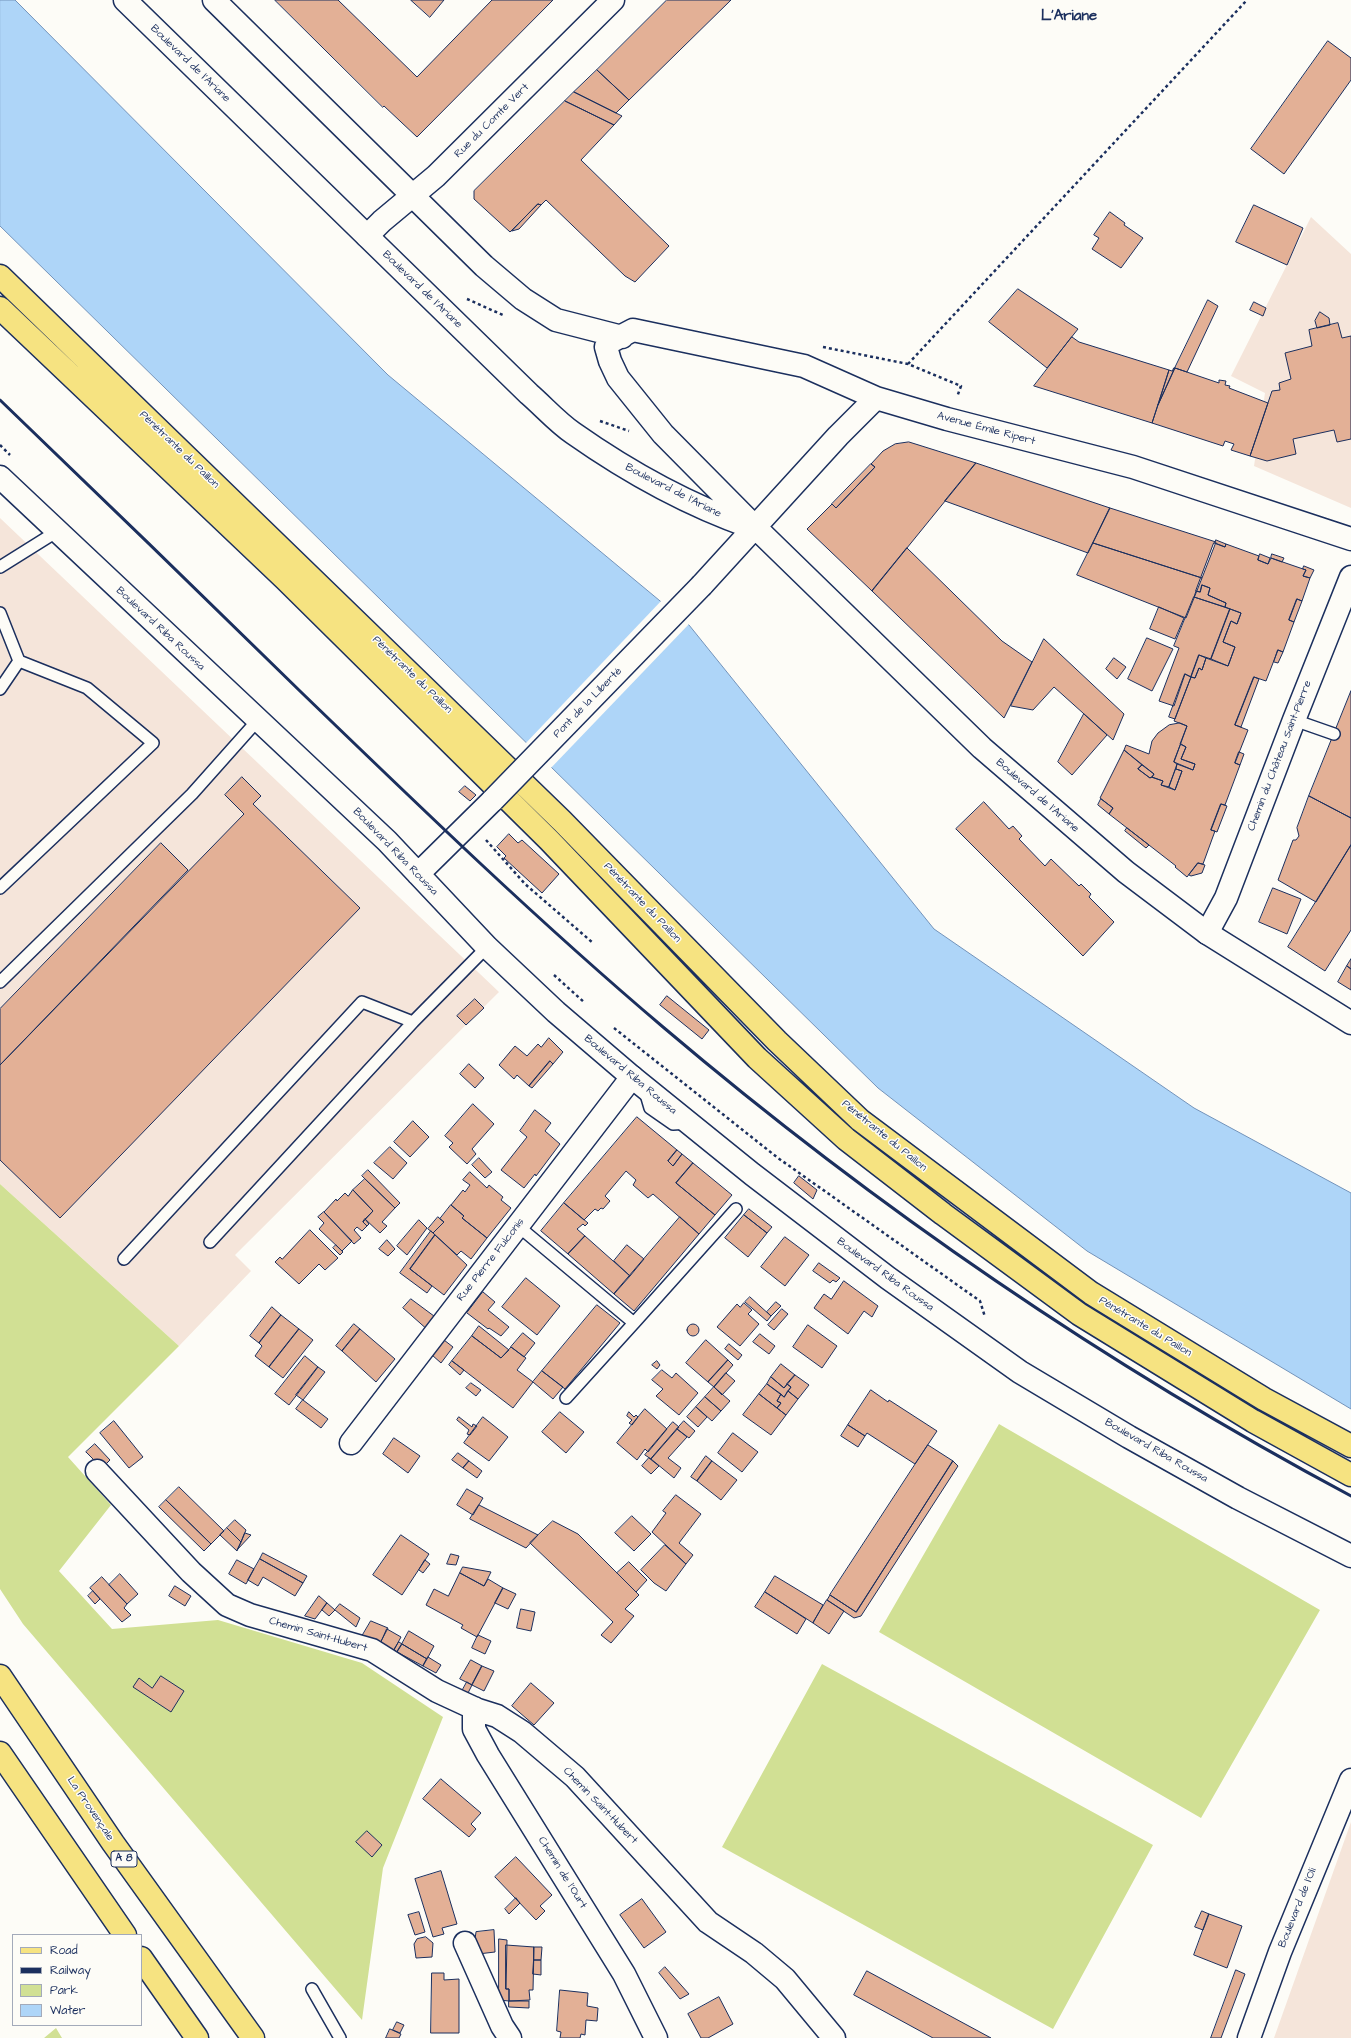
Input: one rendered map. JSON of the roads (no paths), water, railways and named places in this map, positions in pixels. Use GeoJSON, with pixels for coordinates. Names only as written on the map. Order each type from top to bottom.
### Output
{"type":"FeatureCollection","features":[{"type":"Feature","properties":{"kind":"main road","name":"Pénétrante du Paillon"},"geometry":{"type":"LineString","coordinates":[[0,276],[562,821],[777,1041],[860,1120],[1091,1293],[1264,1399],[1351,1446]]}},
{"type":"Feature","properties":{"kind":"main road","name":"Pénétrante du Paillon"},"geometry":{"type":"LineString","coordinates":[[0,308],[285,579],[549,840],[757,1058],[846,1139],[943,1214],[1079,1314],[1253,1421],[1351,1475]]}},
{"type":"Feature","properties":{"kind":"main road","name":"La Provençale"},"geometry":{"type":"LineString","coordinates":[[0,1676],[113,1843],[253,2038]]}},
{"type":"Feature","properties":{"kind":"main road"},"geometry":{"type":"LineString","coordinates":[[0,1753],[124,1934]]}},
{"type":"Feature","properties":{"kind":"main road"},"geometry":{"type":"LineString","coordinates":[[142,1959],[197,2038]]}},
{"type":"Feature","properties":{"kind":"street","name":"Boulevard de l'Ariane"},"geometry":{"type":"LineString","coordinates":[[125,0],[530,394],[572,432],[622,466],[715,514],[756,528]]}},
{"type":"Feature","properties":{"kind":"street"},"geometry":{"type":"LineString","coordinates":[[214,0],[484,266],[523,299],[556,320],[622,337]]}},
{"type":"Feature","properties":{"kind":"street","name":"Rue du Comte Vert"},"geometry":{"type":"LineString","coordinates":[[367,236],[382,221],[414,196],[436,176],[613,0]]}},
{"type":"Feature","properties":{"kind":"street","name":"Avenue Émile Ripert"},"geometry":{"type":"LineString","coordinates":[[622,337],[633,330],[804,366],[876,398],[947,419],[1133,466],[1351,539]]}},
{"type":"Feature","properties":{"kind":"street","name":"Boulevard de l'Ariane"},"geometry":{"type":"LineString","coordinates":[[622,337],[612,341],[606,347],[610,361],[618,378],[664,434],[756,528],[982,748],[1126,872],[1207,933],[1351,1023]]}},
{"type":"Feature","properties":{"kind":"street","name":"Pont de la Liberté"},"geometry":{"type":"LineString","coordinates":[[418,874],[471,823],[702,585],[756,528],[838,436],[876,398]]}},
{"type":"Feature","properties":{"kind":"street","name":"Boulevard Riba Roussa"},"geometry":{"type":"LineString","coordinates":[[0,477],[56,532],[387,841],[487,947],[556,1012],[638,1082],[752,1174],[888,1278],[1020,1372],[1217,1486],[1351,1556]]}},
{"type":"Feature","properties":{"kind":"street","name":"Chemin du Château Saint-Pierre"},"geometry":{"type":"LineString","coordinates":[[1207,933],[1226,898],[1294,720],[1351,577]]}},
{"type":"Feature","properties":{"kind":"street","name":"Rue Pierre Fulconis"},"geometry":{"type":"LineString","coordinates":[[351,1443],[518,1226],[638,1082]]}},
{"type":"Feature","properties":{"kind":"street","name":"Chemin Saint-Hubert"},"geometry":{"type":"LineString","coordinates":[[97,1471],[191,1572],[227,1605],[250,1615],[372,1650],[437,1691],[474,1708],[497,1716],[522,1732],[575,1777],[708,1922],[754,1953],[785,1979],[834,2038]]}},
{"type":"Feature","properties":{"kind":"street","name":"Chemin de l'Ourt"},"geometry":{"type":"LineString","coordinates":[[474,1708],[474,1729],[488,1755],[624,1974],[656,2038]]}},
{"type":"Feature","properties":{"kind":"street","name":"Boulevard de l'Oli"},"geometry":{"type":"LineString","coordinates":[[1249,2038],[1280,1952],[1351,1780]]}},
{"type":"Feature","properties":{"kind":"street"},"geometry":{"type":"LineString","coordinates":[[464,1943],[502,2026],[510,2038]]}},
{"type":"Feature","properties":{"kind":"lane"},"geometry":{"type":"LineString","coordinates":[[0,567],[56,532]]}},
{"type":"Feature","properties":{"kind":"lane"},"geometry":{"type":"LineString","coordinates":[[0,613],[19,661],[87,688],[153,743],[0,888]]}},
{"type":"Feature","properties":{"kind":"lane"},"geometry":{"type":"LineString","coordinates":[[0,689],[19,661]]}},
{"type":"Feature","properties":{"kind":"lane"},"geometry":{"type":"LineString","coordinates":[[1294,720],[1334,734]]}},
{"type":"Feature","properties":{"kind":"lane"},"geometry":{"type":"LineString","coordinates":[[0,982],[192,794],[257,721]]}},
{"type":"Feature","properties":{"kind":"lane"},"geometry":{"type":"LineString","coordinates":[[210,1242],[414,1022],[487,947]]}},
{"type":"Feature","properties":{"kind":"lane"},"geometry":{"type":"LineString","coordinates":[[124,1259],[362,1002],[414,1022]]}},
{"type":"Feature","properties":{"kind":"lane"},"geometry":{"type":"LineString","coordinates":[[566,1398],[736,1208]]}},
{"type":"Feature","properties":{"kind":"lane"},"geometry":{"type":"LineString","coordinates":[[518,1226],[634,1323]]}},
{"type":"Feature","properties":{"kind":"lane"},"geometry":{"type":"LineString","coordinates":[[312,1989],[340,2038]]}},
{"type":"Feature","properties":{"kind":"water"},"geometry":{"type":"Polygon","coordinates":[[[0,0],[15,0],[388,375],[689,625],[934,929],[1194,1108],[1351,1193],[1351,1409],[1087,1251],[878,1088],[0,226],[0,0]]]}},
{"type":"Feature","properties":{"kind":"railway"},"geometry":{"type":"LineString","coordinates":[[0,400],[346,736],[525,905],[616,987],[743,1093],[825,1158],[909,1220],[995,1280],[1170,1393],[1260,1446],[1351,1496]]}},
{"type":"Feature","properties":{"kind":"district","name":"L'Ariane"},"geometry":{"type":"Point","coordinates":[1069,17]}}]}
